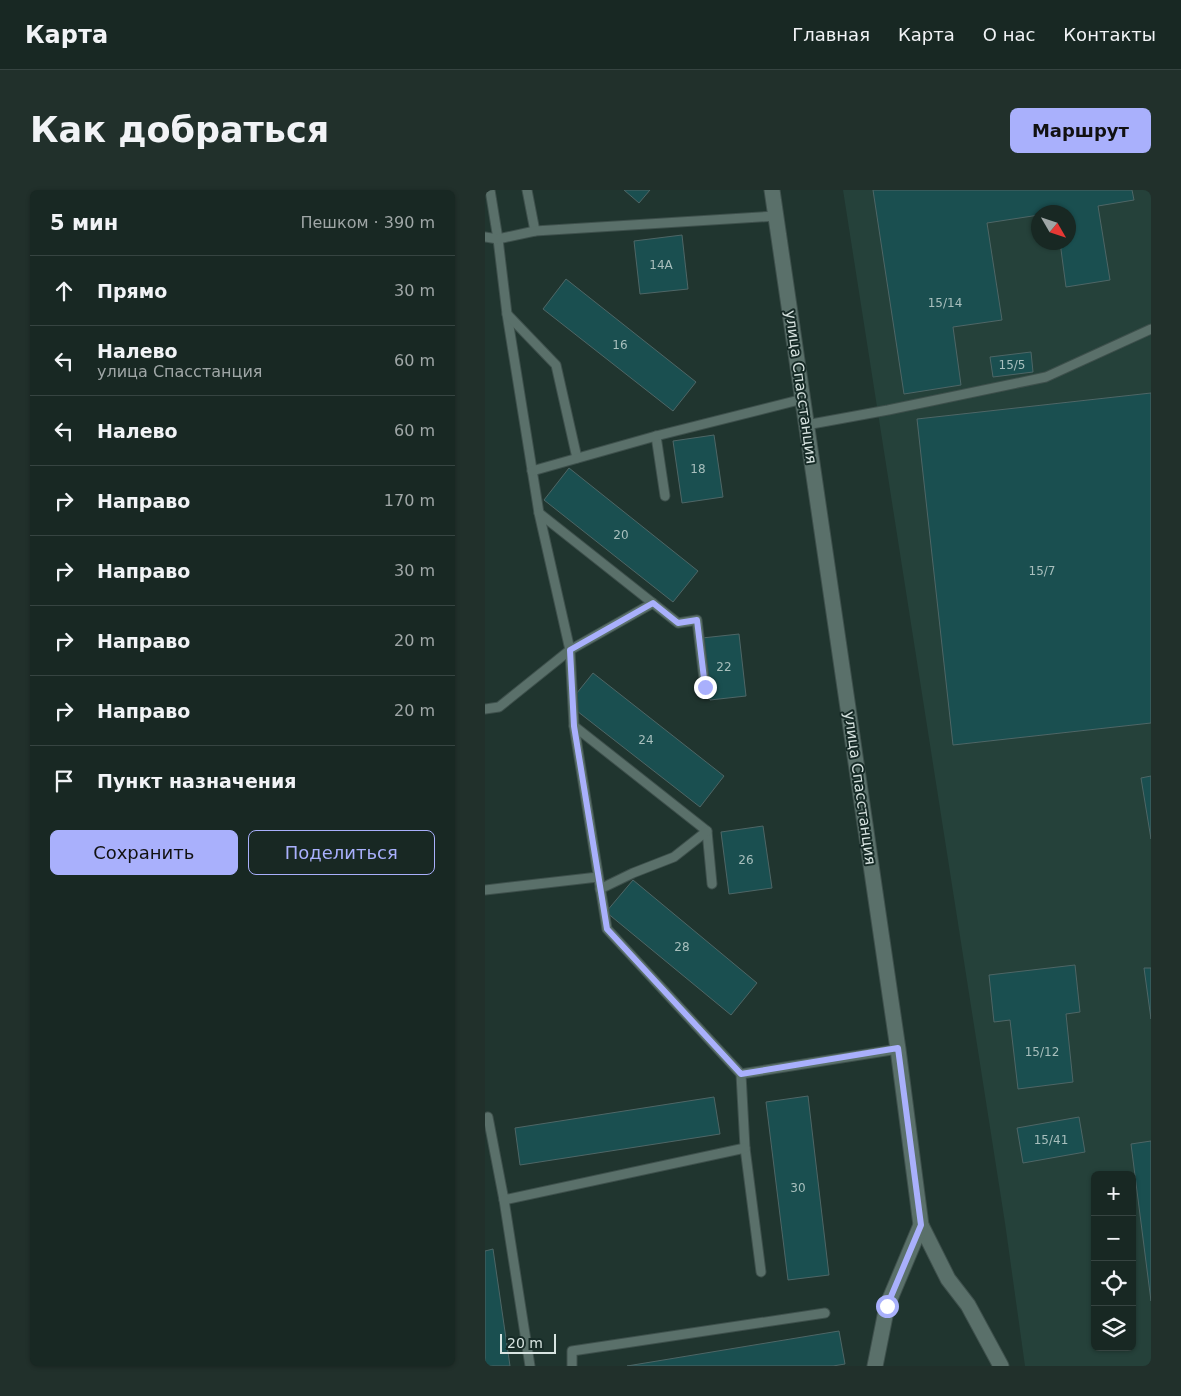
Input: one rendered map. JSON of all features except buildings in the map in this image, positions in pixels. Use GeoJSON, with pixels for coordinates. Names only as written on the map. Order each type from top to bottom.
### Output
{"type":"FeatureCollection","features":[{"type":"Feature","properties":{"kind":"street","name":"улица Спасстанция"},"geometry":{"type":"LineString","coordinates":[[772,190],[898,1048],[921,1225],[948,1279],[968,1305],[1001,1366]]}},
{"type":"Feature","properties":{"kind":"street"},"geometry":{"type":"LineString","coordinates":[[875,1366],[887,1306],[921,1225]]}},
{"type":"Feature","properties":{"kind":"lane"},"geometry":{"type":"LineString","coordinates":[[490,190],[507,314],[539,513],[570,650],[574,726],[607,929],[741,1074],[745,1148],[761,1272]]}},
{"type":"Feature","properties":{"kind":"lane"},"geometry":{"type":"LineString","coordinates":[[527,190],[535,231]]}},
{"type":"Feature","properties":{"kind":"lane"},"geometry":{"type":"LineString","coordinates":[[485,237],[498,239],[535,231],[776,216]]}},
{"type":"Feature","properties":{"kind":"lane"},"geometry":{"type":"LineString","coordinates":[[507,314],[556,365],[577,458]]}},
{"type":"Feature","properties":{"kind":"lane"},"geometry":{"type":"LineString","coordinates":[[806,424],[888,410],[1046,378],[1151,329]]}},
{"type":"Feature","properties":{"kind":"lane"},"geometry":{"type":"LineString","coordinates":[[532,471],[657,436],[803,399]]}},
{"type":"Feature","properties":{"kind":"lane"},"geometry":{"type":"LineString","coordinates":[[657,436],[665,496]]}},
{"type":"Feature","properties":{"kind":"lane"},"geometry":{"type":"LineString","coordinates":[[539,513],[678,623],[697,620],[705,687]]}},
{"type":"Feature","properties":{"kind":"lane"},"geometry":{"type":"LineString","coordinates":[[485,709],[499,707],[570,650],[653,603]]}},
{"type":"Feature","properties":{"kind":"lane"},"geometry":{"type":"LineString","coordinates":[[574,726],[707,830],[712,884]]}},
{"type":"Feature","properties":{"kind":"lane"},"geometry":{"type":"LineString","coordinates":[[600,889],[633,873],[674,857],[707,830]]}},
{"type":"Feature","properties":{"kind":"lane"},"geometry":{"type":"LineString","coordinates":[[485,890],[598,876]]}},
{"type":"Feature","properties":{"kind":"lane"},"geometry":{"type":"LineString","coordinates":[[741,1074],[898,1048]]}},
{"type":"Feature","properties":{"kind":"lane"},"geometry":{"type":"LineString","coordinates":[[488,1117],[504,1200],[530,1366]]}},
{"type":"Feature","properties":{"kind":"lane"},"geometry":{"type":"LineString","coordinates":[[504,1200],[745,1148]]}},
{"type":"Feature","properties":{"kind":"lane"},"geometry":{"type":"LineString","coordinates":[[572,1366],[572,1351],[825,1313]]}},
{"type":"Feature","properties":{"kind":"shaded area"},"geometry":{"type":"Polygon","coordinates":[[[843,190],[1151,190],[1151,1366],[1025,1366],[1005,1223],[843,190]]]}},
{"type":"Feature","properties":{"kind":"route"},"geometry":{"type":"LineString","coordinates":[[705,687],[697,620],[678,623],[653,603],[570,650],[574,726],[607,929],[741,1074],[898,1048],[921,1225],[887,1306]]}}]}
